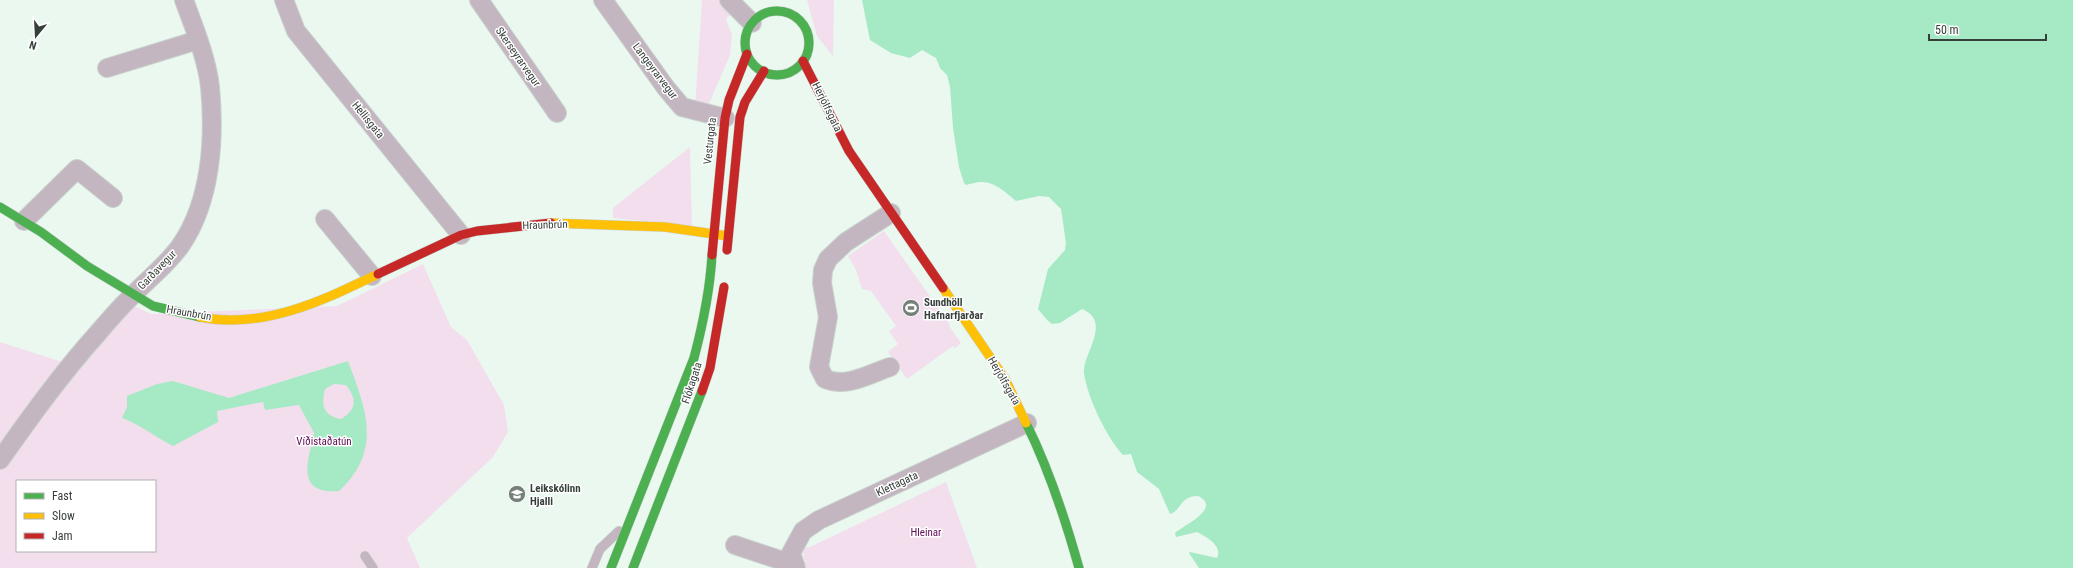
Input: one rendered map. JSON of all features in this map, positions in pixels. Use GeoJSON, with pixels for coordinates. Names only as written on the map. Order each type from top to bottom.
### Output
{"type":"FeatureCollection","features":[{"type":"Feature","properties":{"kind":"street","name":"Garðavegur"},"geometry":{"type":"LineString","coordinates":[[0,460],[62,374],[133,295],[159,271],[181,245],[201,204],[208,172],[211,133],[210,86],[198,40],[184,0]]}},
{"type":"Feature","properties":{"kind":"street","name":"Hellisgata"},"geometry":{"type":"LineString","coordinates":[[284,0],[296,30],[461,235]]}},
{"type":"Feature","properties":{"kind":"street","name":"Skerseyrarvegur"},"geometry":{"type":"LineString","coordinates":[[479,0],[557,113]]}},
{"type":"Feature","properties":{"kind":"street","name":"Langeyrarvegur"},"geometry":{"type":"LineString","coordinates":[[604,0],[666,88],[682,107],[725,118]]}},
{"type":"Feature","properties":{"kind":"street"},"geometry":{"type":"LineString","coordinates":[[729,0],[752,23]]}},
{"type":"Feature","properties":{"kind":"street"},"geometry":{"type":"LineString","coordinates":[[769,12],[774,0]]}},
{"type":"Feature","properties":{"kind":"street"},"geometry":{"type":"LineString","coordinates":[[798,7],[801,22],[809,41],[808,52],[803,61],[795,69],[785,73],[774,74],[757,67],[747,54],[746,38],[752,23],[769,12],[786,12],[801,22]]}},
{"type":"Feature","properties":{"kind":"street"},"geometry":{"type":"LineString","coordinates":[[107,68],[198,40]]}},
{"type":"Feature","properties":{"kind":"street","name":"Vesturgata"},"geometry":{"type":"LineString","coordinates":[[713,234],[725,118],[729,100],[747,54]]}},
{"type":"Feature","properties":{"kind":"street","name":"Herjólfsgata"},"geometry":{"type":"LineString","coordinates":[[803,61],[822,95],[849,151],[1005,379],[1027,423],[1052,480],[1079,568]]}},
{"type":"Feature","properties":{"kind":"street"},"geometry":{"type":"LineString","coordinates":[[726,260],[740,118],[745,102],[764,71]]}},
{"type":"Feature","properties":{"kind":"street"},"geometry":{"type":"LineString","coordinates":[[24,221],[77,169],[113,198]]}},
{"type":"Feature","properties":{"kind":"street","name":"Hraunbrún"},"geometry":{"type":"LineString","coordinates":[[0,207],[24,221],[87,266],[152,306],[182,314],[207,318],[236,319],[267,316],[302,308],[330,297],[461,235],[500,228],[546,223],[665,227],[728,236]]}},
{"type":"Feature","properties":{"kind":"street"},"geometry":{"type":"LineString","coordinates":[[890,367],[846,383],[835,383],[825,380],[819,367],[828,317],[822,283],[823,270],[828,259],[846,242],[891,213]]}},
{"type":"Feature","properties":{"kind":"street"},"geometry":{"type":"LineString","coordinates":[[325,219],[372,276]]}},
{"type":"Feature","properties":{"kind":"street","name":"Flókagata"},"geometry":{"type":"LineString","coordinates":[[611,568],[694,358],[708,297],[713,234]]}},
{"type":"Feature","properties":{"kind":"street","name":"Flókagata"},"geometry":{"type":"LineString","coordinates":[[634,568],[695,411],[710,368],[725,280]]}},
{"type":"Feature","properties":{"kind":"street","name":"Klettagata"},"geometry":{"type":"LineString","coordinates":[[796,566],[791,553],[803,531],[819,520],[1027,423]]}},
{"type":"Feature","properties":{"kind":"street","name":"Klettagata"},"geometry":{"type":"LineString","coordinates":[[735,545],[796,566]]}},
{"type":"Feature","properties":{"kind":"lane"},"geometry":{"type":"LineString","coordinates":[[592,568],[600,549],[629,522]]}},
{"type":"Feature","properties":{"kind":"lane"},"geometry":{"type":"LineString","coordinates":[[365,556],[373,568]]}},
{"type":"Feature","properties":{"kind":"green space"},"geometry":{"type":"Polygon","coordinates":[[[702,0],[744,0],[726,19],[732,35],[730,55],[708,106],[695,107],[702,0]]]}},
{"type":"Feature","properties":{"kind":"green space"},"geometry":{"type":"Polygon","coordinates":[[[807,0],[834,0],[833,56],[817,36],[807,0]]]}},
{"type":"Feature","properties":{"kind":"green space"},"geometry":{"type":"Polygon","coordinates":[[[690,147],[692,226],[613,218],[613,208],[690,147]]]}},
{"type":"Feature","properties":{"kind":"green space","name":"Sundhöll Hafnarfjarðar"},"geometry":{"type":"Polygon","coordinates":[[[884,231],[961,343],[955,348],[953,346],[907,379],[888,352],[898,344],[889,331],[896,326],[871,291],[862,289],[856,270],[848,256],[884,231]]]}},
{"type":"Feature","properties":{"kind":"green space","name":"Víðistaðatún"},"geometry":{"type":"Polygon","coordinates":[[[423,264],[451,327],[467,340],[504,405],[508,432],[493,457],[407,538],[420,568],[0,568],[0,342],[78,367],[130,304],[151,314],[337,306],[423,264]]]}},
{"type":"Feature","properties":{"kind":"green space","name":"Hleinar"},"geometry":{"type":"Polygon","coordinates":[[[946,482],[977,568],[806,568],[802,548],[810,547],[946,482]]]}},
{"type":"Feature","properties":{"kind":"shaded area"},"geometry":{"type":"Polygon","coordinates":[[[862,0],[2073,0],[2073,568],[1199,568],[1189,553],[1217,558],[1218,550],[1216,546],[1209,539],[1197,532],[1176,537],[1175,533],[1203,512],[1206,507],[1205,502],[1199,496],[1191,497],[1186,499],[1173,513],[1170,514],[1159,489],[1137,472],[1131,454],[1123,455],[1117,448],[1104,428],[1093,405],[1084,373],[1087,357],[1096,330],[1095,322],[1091,315],[1082,309],[1060,323],[1052,324],[1038,309],[1048,269],[1065,250],[1066,243],[1061,209],[1049,197],[1039,196],[1016,201],[1000,188],[986,182],[966,185],[964,183],[959,167],[953,128],[950,87],[947,75],[940,68],[936,58],[922,50],[910,58],[891,53],[870,40],[862,0]]]}},
{"type":"Feature","properties":{"kind":"shaded area"},"geometry":{"type":"Polygon","coordinates":[[[348,361],[365,412],[367,429],[366,445],[362,460],[353,476],[339,491],[325,491],[316,487],[310,482],[308,465],[314,433],[299,405],[265,410],[263,402],[217,411],[218,422],[173,446],[122,418],[127,407],[127,396],[157,384],[173,381],[229,398],[348,361]],[[334,384],[325,389],[323,400],[327,412],[330,415],[341,419],[353,408],[354,404],[350,390],[346,385],[334,384]]]}},
{"type":"Feature","properties":{"kind":"traffic: fast"},"geometry":{"type":"LineString","coordinates":[[777,11],[795,17],[803,25],[809,43],[803,61],[795,69],[777,75],[759,69],[751,61],[745,43],[751,25],[759,17],[777,11]]}},
{"type":"Feature","properties":{"kind":"traffic: fast"},"geometry":{"type":"LineString","coordinates":[[0,207],[41,232],[87,266],[153,306],[200,317]]}},
{"type":"Feature","properties":{"kind":"traffic: fast"},"geometry":{"type":"LineString","coordinates":[[611,568],[694,358],[706,307],[712,255]]}},
{"type":"Feature","properties":{"kind":"traffic: fast"},"geometry":{"type":"LineString","coordinates":[[633,568],[702,391]]}},
{"type":"Feature","properties":{"kind":"traffic: fast"},"geometry":{"type":"LineString","coordinates":[[1026,423],[1056,494],[1079,568]]}},
{"type":"Feature","properties":{"kind":"traffic: slow"},"geometry":{"type":"LineString","coordinates":[[551,223],[665,227],[728,236]]}},
{"type":"Feature","properties":{"kind":"traffic: slow"},"geometry":{"type":"LineString","coordinates":[[200,317],[224,320],[270,316],[292,310],[336,294],[378,274]]}},
{"type":"Feature","properties":{"kind":"traffic: slow"},"geometry":{"type":"LineString","coordinates":[[943,288],[1005,379],[1026,423]]}},
{"type":"Feature","properties":{"kind":"traffic: jam"},"geometry":{"type":"LineString","coordinates":[[712,255],[725,118],[729,100],[747,54]]}},
{"type":"Feature","properties":{"kind":"traffic: jam"},"geometry":{"type":"LineString","coordinates":[[803,61],[849,151],[943,288]]}},
{"type":"Feature","properties":{"kind":"traffic: jam"},"geometry":{"type":"LineString","coordinates":[[727,250],[740,117],[745,102],[764,71]]}},
{"type":"Feature","properties":{"kind":"traffic: jam"},"geometry":{"type":"LineString","coordinates":[[378,274],[461,235],[477,231],[551,223]]}},
{"type":"Feature","properties":{"kind":"traffic: jam"},"geometry":{"type":"LineString","coordinates":[[702,391],[710,368],[724,287]]}},
{"type":"Feature","properties":{"kind":"place","name":"Sundhöll Hafnarfjarðar"},"geometry":{"type":"Point","coordinates":[911,308]}},
{"type":"Feature","properties":{"kind":"place","name":"Leikskólinn Hjalli"},"geometry":{"type":"Point","coordinates":[517,494]}}]}
